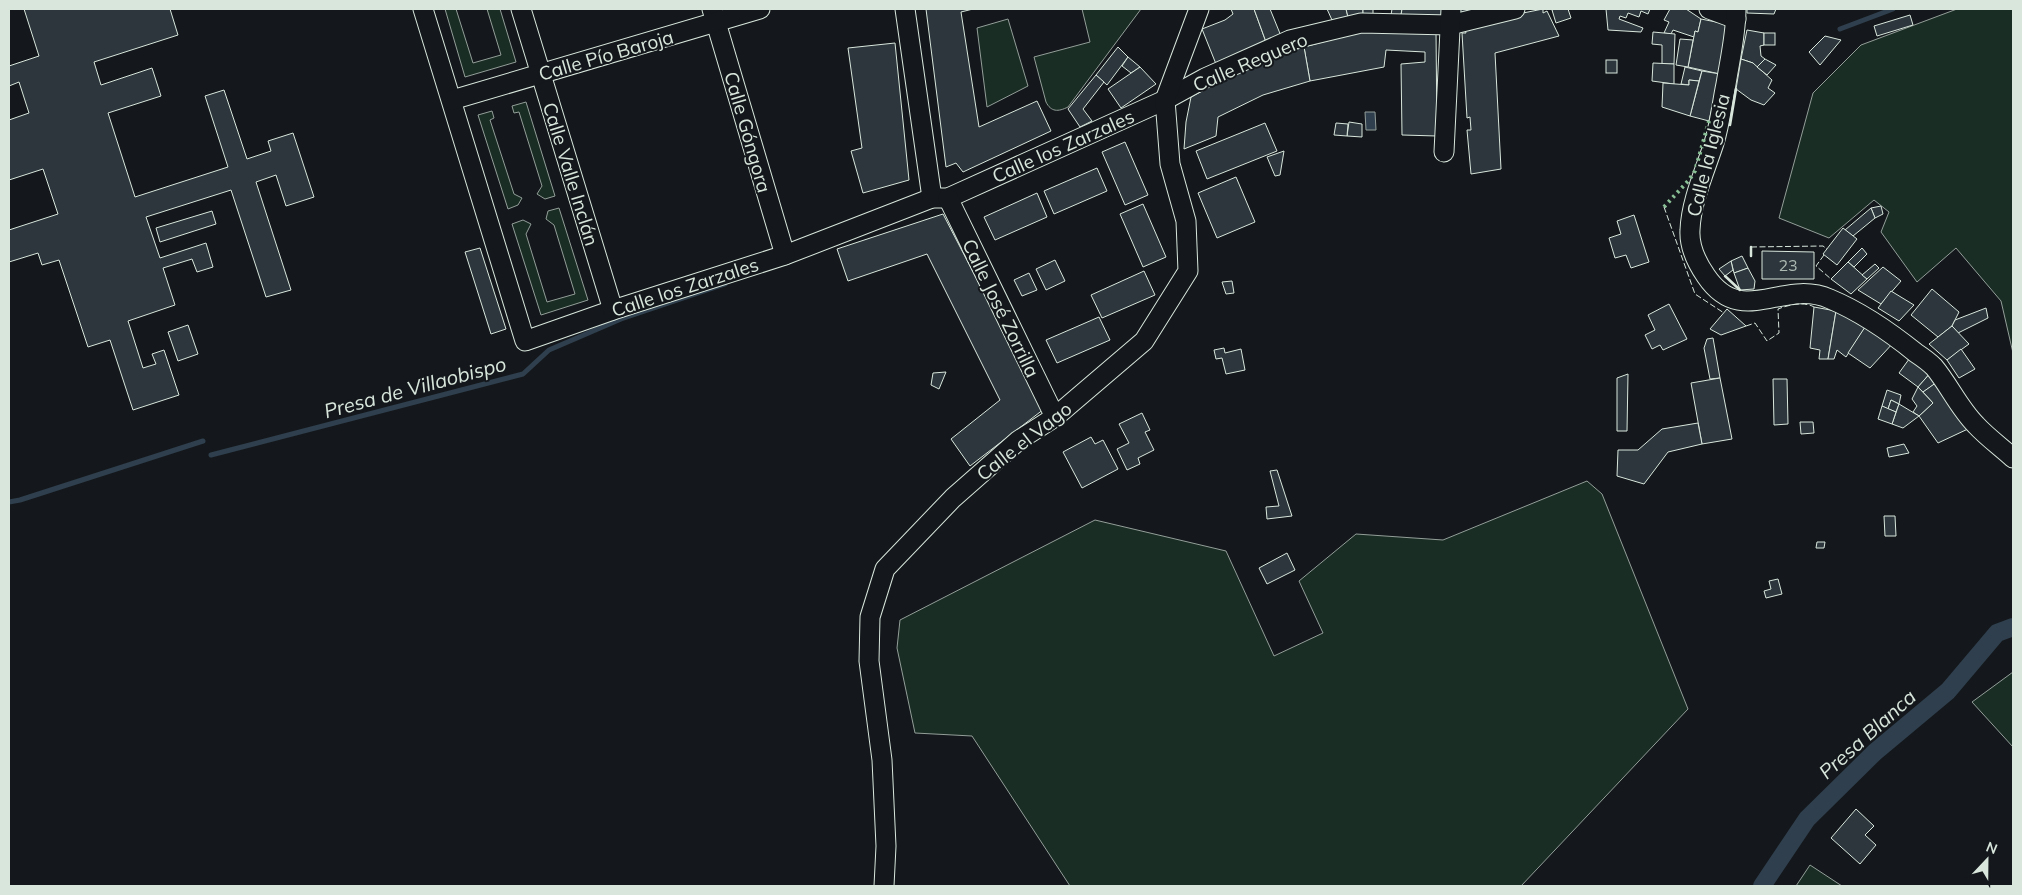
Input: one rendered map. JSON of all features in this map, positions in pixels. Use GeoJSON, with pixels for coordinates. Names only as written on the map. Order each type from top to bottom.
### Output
{"type":"FeatureCollection","features":[{"type":"Feature","properties":{"kind":"street","name":"Calle los Zarzales"},"geometry":{"type":"LineString","coordinates":[[423,9],[525,341],[613,310],[785,255],[940,198],[1165,100]]}},
{"type":"Feature","properties":{"kind":"street","name":"Calle Valle Inclán"},"geometry":{"type":"LineString","coordinates":[[521,9],[613,310]]}},
{"type":"Feature","properties":{"kind":"street","name":"Calle Pío Baroja"},"geometry":{"type":"LineString","coordinates":[[452,100],[540,74],[714,16],[760,9]]}},
{"type":"Feature","properties":{"kind":"street","name":"Calle José Zorrilla"},"geometry":{"type":"LineString","coordinates":[[905,9],[940,198],[1055,417]]}},
{"type":"Feature","properties":{"kind":"street","name":"Calle el Vago"},"geometry":{"type":"LineString","coordinates":[[884,886],[886,846],[882,760],[869,661],[870,617],[885,569],[953,498],[1019,440],[1055,417],[1144,341],[1188,271],[1186,221],[1170,164],[1165,100],[1200,9]]}},
{"type":"Feature","properties":{"kind":"street","name":"Calle Reguero"},"geometry":{"type":"LineString","coordinates":[[1165,100],[1205,78],[1290,40],[1361,23],[1450,17],[1515,9]]}},
{"type":"Feature","properties":{"kind":"street"},"geometry":{"type":"LineString","coordinates":[[1709,9],[1736,14]]}},
{"type":"Feature","properties":{"kind":"street","name":"Calle la Iglesia"},"geometry":{"type":"LineString","coordinates":[[1736,14],[1718,126],[1692,211],[1690,232],[1693,251],[1700,268],[1714,289],[1727,298],[1742,302],[1808,293],[1828,298],[1868,318],[1933,366],[1975,425],[2010,450]]}},
{"type":"Feature","properties":{"kind":"street","name":"Calle Góngora"},"geometry":{"type":"LineString","coordinates":[[714,16],[785,255]]}},
{"type":"Feature","properties":{"kind":"street"},"geometry":{"type":"LineString","coordinates":[[1444,152],[1450,17]]}},
{"type":"Feature","properties":{"kind":"green space"},"geometry":{"type":"Polygon","coordinates":[[[445,9],[456,9],[473,63],[501,55],[487,9],[500,9],[516,62],[465,77],[445,9]]]}},
{"type":"Feature","properties":{"kind":"green space"},"geometry":{"type":"Polygon","coordinates":[[[1082,9],[1141,9],[1068,107],[1055,110],[1050,108],[1046,102],[1034,57],[1090,42],[1082,9]]]}},
{"type":"Feature","properties":{"kind":"green space"},"geometry":{"type":"Polygon","coordinates":[[[1957,9],[2013,9],[2013,353],[2001,301],[1956,248],[1917,282],[1881,232],[1889,212],[1874,200],[1829,238],[1779,218],[1813,93],[1861,45],[1957,9]]]}},
{"type":"Feature","properties":{"kind":"green space"},"geometry":{"type":"Polygon","coordinates":[[[1008,19],[1028,86],[987,107],[977,28],[1008,19]]]}},
{"type":"Feature","properties":{"kind":"green space"},"geometry":{"type":"Polygon","coordinates":[[[526,102],[555,196],[545,199],[537,194],[542,186],[519,112],[514,113],[512,106],[526,102]]]}},
{"type":"Feature","properties":{"kind":"green space"},"geometry":{"type":"Polygon","coordinates":[[[492,111],[494,118],[490,120],[514,194],[522,198],[518,205],[508,209],[478,115],[492,111]]]}},
{"type":"Feature","properties":{"kind":"green space"},"geometry":{"type":"Polygon","coordinates":[[[559,208],[588,300],[541,315],[512,224],[523,220],[531,224],[526,234],[547,302],[575,294],[554,225],[546,219],[548,211],[559,208]]]}},
{"type":"Feature","properties":{"kind":"green space"},"geometry":{"type":"Polygon","coordinates":[[[1587,481],[1602,494],[1688,709],[1521,886],[1070,886],[972,736],[915,733],[897,648],[900,620],[1095,520],[1226,551],[1274,656],[1323,633],[1299,581],[1356,534],[1443,540],[1587,481]]]}},
{"type":"Feature","properties":{"kind":"green space"},"geometry":{"type":"Polygon","coordinates":[[[2013,672],[2013,747],[1972,702],[2013,672]]]}},
{"type":"Feature","properties":{"kind":"green space"},"geometry":{"type":"Polygon","coordinates":[[[1810,865],[1842,886],[1796,886],[1810,865]]]}},
{"type":"Feature","properties":{"kind":"water"},"geometry":{"type":"Polygon","coordinates":[[[1365,112],[1375,112],[1376,130],[1366,130],[1365,112]]]}},
{"type":"Feature","properties":{"kind":"building"},"geometry":{"type":"Polygon","coordinates":[[[24,9],[170,9],[178,35],[94,62],[101,85],[152,68],[161,96],[108,113],[135,197],[228,167],[205,96],[224,90],[247,159],[271,151],[268,141],[293,133],[314,197],[286,206],[276,175],[256,182],[291,290],[266,297],[231,190],[146,217],[160,258],[206,243],[213,267],[197,272],[192,259],[163,268],[175,305],[128,321],[143,368],[156,364],[152,354],[164,350],[179,395],[133,410],[110,340],[88,347],[59,260],[42,265],[38,253],[9,262],[9,230],[58,214],[43,169],[9,180],[9,120],[29,113],[19,82],[9,86],[9,66],[39,56],[24,9]]]}},
{"type":"Feature","properties":{"kind":"building"},"geometry":{"type":"Polygon","coordinates":[[[926,9],[973,9],[961,12],[979,127],[1037,101],[1051,131],[963,172],[956,163],[946,167],[926,9]]]}},
{"type":"Feature","properties":{"kind":"building"},"geometry":{"type":"Polygon","coordinates":[[[1231,9],[1254,9],[1266,42],[1216,64],[1202,29],[1225,20],[1233,14],[1231,9]]]}},
{"type":"Feature","properties":{"kind":"building"},"geometry":{"type":"Polygon","coordinates":[[[1254,9],[1270,9],[1281,36],[1266,42],[1254,9]]]}},
{"type":"Feature","properties":{"kind":"building"},"geometry":{"type":"Polygon","coordinates":[[[1327,9],[1346,9],[1348,17],[1332,20],[1327,9]]]}},
{"type":"Feature","properties":{"kind":"building"},"geometry":{"type":"Polygon","coordinates":[[[1346,9],[1363,9],[1363,15],[1348,17],[1346,9]]]}},
{"type":"Feature","properties":{"kind":"building"},"geometry":{"type":"Polygon","coordinates":[[[1363,9],[1373,9],[1373,15],[1363,15],[1363,9]]]}},
{"type":"Feature","properties":{"kind":"building"},"geometry":{"type":"Polygon","coordinates":[[[1392,9],[1402,9],[1401,15],[1391,15],[1392,9]]]}},
{"type":"Feature","properties":{"kind":"building"},"geometry":{"type":"Polygon","coordinates":[[[1402,9],[1443,9],[1442,17],[1401,15],[1402,9]]]}},
{"type":"Feature","properties":{"kind":"building"},"geometry":{"type":"Polygon","coordinates":[[[1460,9],[1479,9],[1460,13],[1460,9]]]}},
{"type":"Feature","properties":{"kind":"building"},"geometry":{"type":"Polygon","coordinates":[[[1543,9],[1543,13],[1547,11],[1559,36],[1495,53],[1501,169],[1471,174],[1467,130],[1471,130],[1470,117],[1467,118],[1462,33],[1466,33],[1465,29],[1508,16],[1543,9]]]}},
{"type":"Feature","properties":{"kind":"building"},"geometry":{"type":"Polygon","coordinates":[[[1568,9],[1571,18],[1556,23],[1552,10],[1568,9]]]}},
{"type":"Feature","properties":{"kind":"building"},"geometry":{"type":"Polygon","coordinates":[[[1606,9],[1650,9],[1648,14],[1641,11],[1639,17],[1628,13],[1626,18],[1620,16],[1619,19],[1643,28],[1641,32],[1608,30],[1606,9]]]}},
{"type":"Feature","properties":{"kind":"building"},"geometry":{"type":"Polygon","coordinates":[[[1670,9],[1686,9],[1701,19],[1698,32],[1695,31],[1694,37],[1673,30],[1671,34],[1664,33],[1669,22],[1664,20],[1670,9]]]}},
{"type":"Feature","properties":{"kind":"building"},"geometry":{"type":"Polygon","coordinates":[[[1747,9],[1776,9],[1774,14],[1747,13],[1747,9]]]}},
{"type":"Feature","properties":{"kind":"building"},"geometry":{"type":"Polygon","coordinates":[[[1910,15],[1913,25],[1877,36],[1874,26],[1910,15]]]}},
{"type":"Feature","properties":{"kind":"building"},"geometry":{"type":"Polygon","coordinates":[[[1701,19],[1731,25],[1720,74],[1688,67],[1695,31],[1698,32],[1701,19]]]}},
{"type":"Feature","properties":{"kind":"building"},"geometry":{"type":"Polygon","coordinates":[[[1747,30],[1764,33],[1764,45],[1760,46],[1761,56],[1765,59],[1757,67],[1753,63],[1741,59],[1747,30]]]}},
{"type":"Feature","properties":{"kind":"building"},"geometry":{"type":"Polygon","coordinates":[[[1364,31],[1436,32],[1437,136],[1402,135],[1401,64],[1425,62],[1425,52],[1386,50],[1384,67],[1310,81],[1304,47],[1364,31]]]}},
{"type":"Feature","properties":{"kind":"building"},"geometry":{"type":"Polygon","coordinates":[[[1653,32],[1675,34],[1674,64],[1662,64],[1662,45],[1652,44],[1653,32]]]}},
{"type":"Feature","properties":{"kind":"building"},"geometry":{"type":"Polygon","coordinates":[[[1764,33],[1775,33],[1775,45],[1764,45],[1764,33]]]}},
{"type":"Feature","properties":{"kind":"building"},"geometry":{"type":"Polygon","coordinates":[[[1825,36],[1841,40],[1820,65],[1809,52],[1825,36]]]}},
{"type":"Feature","properties":{"kind":"building"},"geometry":{"type":"Polygon","coordinates":[[[1680,39],[1693,40],[1688,67],[1676,65],[1680,39]]]}},
{"type":"Feature","properties":{"kind":"building"},"geometry":{"type":"Polygon","coordinates":[[[895,43],[909,180],[863,193],[851,151],[862,148],[848,48],[895,43]]]}},
{"type":"Feature","properties":{"kind":"building"},"geometry":{"type":"Polygon","coordinates":[[[1118,47],[1128,57],[1107,85],[1096,75],[1118,47]]]}},
{"type":"Feature","properties":{"kind":"building"},"geometry":{"type":"Polygon","coordinates":[[[1304,47],[1310,81],[1263,95],[1218,117],[1216,136],[1184,149],[1186,122],[1191,97],[1250,65],[1304,47]]]}},
{"type":"Feature","properties":{"kind":"building"},"geometry":{"type":"Polygon","coordinates":[[[1128,57],[1140,67],[1131,73],[1122,66],[1128,57]]]}},
{"type":"Feature","properties":{"kind":"building"},"geometry":{"type":"Polygon","coordinates":[[[1741,59],[1753,63],[1772,80],[1768,88],[1775,93],[1764,105],[1751,100],[1736,89],[1741,59]]]}},
{"type":"Feature","properties":{"kind":"building"},"geometry":{"type":"Polygon","coordinates":[[[1765,59],[1776,65],[1767,75],[1757,67],[1765,59]]]}},
{"type":"Feature","properties":{"kind":"building"},"geometry":{"type":"Polygon","coordinates":[[[1606,60],[1617,60],[1617,73],[1606,73],[1606,60]]]}},
{"type":"Feature","properties":{"kind":"building"},"geometry":{"type":"Polygon","coordinates":[[[1653,63],[1674,64],[1674,84],[1652,81],[1653,63]]]}},
{"type":"Feature","properties":{"kind":"building"},"geometry":{"type":"Polygon","coordinates":[[[1140,67],[1156,84],[1121,108],[1108,89],[1140,67]]]}},
{"type":"Feature","properties":{"kind":"building"},"geometry":{"type":"Polygon","coordinates":[[[1685,67],[1702,71],[1699,81],[1689,80],[1689,85],[1681,84],[1685,67]]]}},
{"type":"Feature","properties":{"kind":"building"},"geometry":{"type":"Polygon","coordinates":[[[1702,71],[1720,74],[1709,121],[1690,116],[1702,71]]]}},
{"type":"Feature","properties":{"kind":"building"},"geometry":{"type":"Polygon","coordinates":[[[1096,75],[1104,82],[1083,109],[1092,121],[1080,127],[1068,109],[1096,75]]]}},
{"type":"Feature","properties":{"kind":"building"},"geometry":{"type":"Polygon","coordinates":[[[1689,80],[1699,81],[1690,116],[1662,107],[1663,83],[1689,85],[1689,80]]]}},
{"type":"Feature","properties":{"kind":"building"},"geometry":{"type":"Polygon","coordinates":[[[1349,122],[1362,124],[1362,137],[1347,136],[1349,122]]]}},
{"type":"Feature","properties":{"kind":"building"},"geometry":{"type":"Polygon","coordinates":[[[1265,123],[1277,151],[1207,179],[1196,151],[1265,123]]]}},
{"type":"Feature","properties":{"kind":"building"},"geometry":{"type":"Polygon","coordinates":[[[1336,123],[1348,124],[1347,136],[1334,135],[1336,123]]]}},
{"type":"Feature","properties":{"kind":"building"},"geometry":{"type":"Polygon","coordinates":[[[1125,142],[1148,195],[1125,205],[1102,152],[1125,142]]]}},
{"type":"Feature","properties":{"kind":"building"},"geometry":{"type":"Polygon","coordinates":[[[1284,151],[1280,175],[1275,176],[1267,157],[1284,151]]]}},
{"type":"Feature","properties":{"kind":"building"},"geometry":{"type":"Polygon","coordinates":[[[1097,168],[1107,191],[1054,214],[1044,191],[1097,168]]]}},
{"type":"Feature","properties":{"kind":"building"},"geometry":{"type":"Polygon","coordinates":[[[1236,177],[1255,222],[1217,238],[1198,193],[1236,177]]]}},
{"type":"Feature","properties":{"kind":"building"},"geometry":{"type":"Polygon","coordinates":[[[1037,193],[1047,217],[995,240],[984,217],[1037,193]]]}},
{"type":"Feature","properties":{"kind":"building"},"geometry":{"type":"Polygon","coordinates":[[[1143,204],[1166,257],[1143,267],[1120,214],[1143,204]]]}},
{"type":"Feature","properties":{"kind":"building"},"geometry":{"type":"Polygon","coordinates":[[[1881,206],[1883,214],[1875,218],[1871,208],[1881,206]]]}},
{"type":"Feature","properties":{"kind":"building"},"geometry":{"type":"Polygon","coordinates":[[[1871,208],[1875,218],[1853,236],[1845,230],[1871,208]]]}},
{"type":"Feature","properties":{"kind":"building"},"geometry":{"type":"Polygon","coordinates":[[[212,211],[216,224],[160,242],[156,228],[212,211]]]}},
{"type":"Feature","properties":{"kind":"building"},"geometry":{"type":"Polygon","coordinates":[[[943,214],[1044,409],[970,466],[951,439],[1000,400],[927,254],[848,281],[837,249],[943,214]]]}},
{"type":"Feature","properties":{"kind":"building"},"geometry":{"type":"Polygon","coordinates":[[[1634,215],[1649,262],[1631,268],[1626,255],[1615,258],[1609,238],[1621,234],[1617,221],[1634,215]]]}},
{"type":"Feature","properties":{"kind":"building"},"geometry":{"type":"Polygon","coordinates":[[[1843,228],[1857,239],[1837,265],[1823,254],[1843,228]]]}},
{"type":"Feature","properties":{"kind":"building"},"geometry":{"type":"Polygon","coordinates":[[[480,248],[506,329],[491,334],[465,252],[480,248]]]}},
{"type":"Feature","properties":{"kind":"building"},"geometry":{"type":"Polygon","coordinates":[[[1862,248],[1867,254],[1854,267],[1848,262],[1862,248]]]}},
{"type":"Feature","properties":{"kind":"building"},"geometry":{"type":"Polygon","coordinates":[[[1762,251],[1814,252],[1814,279],[1762,279],[1762,251]]]}},
{"type":"Feature","properties":{"kind":"building"},"geometry":{"type":"Polygon","coordinates":[[[1742,256],[1748,268],[1734,273],[1731,261],[1742,256]]]}},
{"type":"Feature","properties":{"kind":"building"},"geometry":{"type":"Polygon","coordinates":[[[1055,260],[1065,281],[1046,290],[1036,269],[1055,260]]]}},
{"type":"Feature","properties":{"kind":"building"},"geometry":{"type":"Polygon","coordinates":[[[1731,261],[1733,270],[1725,276],[1719,269],[1731,261]]]}},
{"type":"Feature","properties":{"kind":"building"},"geometry":{"type":"Polygon","coordinates":[[[1848,262],[1867,279],[1851,294],[1831,279],[1848,262]]]}},
{"type":"Feature","properties":{"kind":"building"},"geometry":{"type":"Polygon","coordinates":[[[1875,264],[1879,268],[1867,279],[1862,275],[1875,264]]]}},
{"type":"Feature","properties":{"kind":"building"},"geometry":{"type":"Polygon","coordinates":[[[1883,267],[1901,281],[1881,304],[1858,290],[1883,267]]]}},
{"type":"Feature","properties":{"kind":"building"},"geometry":{"type":"Polygon","coordinates":[[[1748,268],[1755,281],[1754,289],[1740,290],[1734,273],[1748,268]]]}},
{"type":"Feature","properties":{"kind":"building"},"geometry":{"type":"Polygon","coordinates":[[[1144,271],[1155,295],[1102,318],[1091,295],[1144,271]]]}},
{"type":"Feature","properties":{"kind":"building"},"geometry":{"type":"Polygon","coordinates":[[[1029,273],[1037,290],[1022,296],[1014,280],[1029,273]]]}},
{"type":"Feature","properties":{"kind":"building"},"geometry":{"type":"Polygon","coordinates":[[[1232,281],[1234,293],[1226,294],[1222,282],[1232,281]]]}},
{"type":"Feature","properties":{"kind":"building"},"geometry":{"type":"Polygon","coordinates":[[[1932,289],[1959,312],[1952,326],[1938,337],[1911,315],[1932,289]]]}},
{"type":"Feature","properties":{"kind":"building"},"geometry":{"type":"Polygon","coordinates":[[[1891,291],[1914,305],[1899,321],[1878,308],[1891,291]]]}},
{"type":"Feature","properties":{"kind":"building"},"geometry":{"type":"Polygon","coordinates":[[[1669,304],[1687,339],[1663,350],[1660,345],[1652,349],[1645,335],[1655,330],[1648,315],[1669,304]]]}},
{"type":"Feature","properties":{"kind":"building"},"geometry":{"type":"Polygon","coordinates":[[[1814,307],[1836,311],[1828,359],[1819,359],[1820,350],[1810,348],[1814,307]]]}},
{"type":"Feature","properties":{"kind":"building"},"geometry":{"type":"Polygon","coordinates":[[[1986,308],[1988,318],[1958,333],[1952,326],[1955,320],[1986,308]]]}},
{"type":"Feature","properties":{"kind":"building"},"geometry":{"type":"Polygon","coordinates":[[[1727,309],[1746,326],[1721,335],[1710,329],[1727,309]]]}},
{"type":"Feature","properties":{"kind":"building"},"geometry":{"type":"Polygon","coordinates":[[[1836,311],[1866,326],[1846,357],[1837,350],[1834,359],[1828,359],[1836,311]]]}},
{"type":"Feature","properties":{"kind":"building"},"geometry":{"type":"Polygon","coordinates":[[[1099,317],[1110,340],[1057,363],[1046,340],[1099,317]]]}},
{"type":"Feature","properties":{"kind":"building"},"geometry":{"type":"Polygon","coordinates":[[[1867,324],[1894,342],[1870,368],[1848,353],[1867,324]]]}},
{"type":"Feature","properties":{"kind":"building"},"geometry":{"type":"Polygon","coordinates":[[[188,325],[198,354],[178,361],[168,332],[188,325]]]}},
{"type":"Feature","properties":{"kind":"building"},"geometry":{"type":"Polygon","coordinates":[[[1952,326],[1969,344],[1947,360],[1929,344],[1952,326]]]}},
{"type":"Feature","properties":{"kind":"building"},"geometry":{"type":"Polygon","coordinates":[[[1713,338],[1720,378],[1710,379],[1704,348],[1707,339],[1713,338]]]}},
{"type":"Feature","properties":{"kind":"building"},"geometry":{"type":"Polygon","coordinates":[[[1224,348],[1225,353],[1241,349],[1245,370],[1226,374],[1222,358],[1216,359],[1214,350],[1224,348]]]}},
{"type":"Feature","properties":{"kind":"building"},"geometry":{"type":"Polygon","coordinates":[[[1961,349],[1975,369],[1959,378],[1947,360],[1961,349]]]}},
{"type":"Feature","properties":{"kind":"building"},"geometry":{"type":"Polygon","coordinates":[[[1912,355],[1932,371],[1918,387],[1899,373],[1912,355]]]}},
{"type":"Feature","properties":{"kind":"building"},"geometry":{"type":"Polygon","coordinates":[[[1932,371],[1939,381],[1923,392],[1918,387],[1932,371]]]}},
{"type":"Feature","properties":{"kind":"building"},"geometry":{"type":"Polygon","coordinates":[[[946,372],[939,389],[931,385],[933,373],[946,372]]]}},
{"type":"Feature","properties":{"kind":"building"},"geometry":{"type":"Polygon","coordinates":[[[1628,374],[1627,431],[1617,431],[1617,378],[1628,374]]]}},
{"type":"Feature","properties":{"kind":"building"},"geometry":{"type":"Polygon","coordinates":[[[1720,378],[1732,439],[1702,444],[1691,383],[1720,378]]]}},
{"type":"Feature","properties":{"kind":"building"},"geometry":{"type":"Polygon","coordinates":[[[1773,379],[1787,379],[1788,424],[1774,425],[1773,379]]]}},
{"type":"Feature","properties":{"kind":"building"},"geometry":{"type":"Polygon","coordinates":[[[1937,382],[1970,428],[1938,443],[1919,416],[1933,403],[1923,392],[1937,382]]]}},
{"type":"Feature","properties":{"kind":"building"},"geometry":{"type":"Polygon","coordinates":[[[1918,387],[1933,403],[1919,416],[1913,412],[1917,406],[1912,399],[1918,387]]]}},
{"type":"Feature","properties":{"kind":"building"},"geometry":{"type":"Polygon","coordinates":[[[1887,390],[1901,395],[1899,404],[1891,400],[1888,409],[1882,406],[1887,390]]]}},
{"type":"Feature","properties":{"kind":"building"},"geometry":{"type":"Polygon","coordinates":[[[1891,400],[1899,404],[1896,412],[1888,409],[1891,400]]]}},
{"type":"Feature","properties":{"kind":"building"},"geometry":{"type":"Polygon","coordinates":[[[1899,404],[1919,416],[1903,428],[1892,424],[1899,404]]]}},
{"type":"Feature","properties":{"kind":"building"},"geometry":{"type":"Polygon","coordinates":[[[1882,406],[1896,412],[1892,424],[1878,419],[1882,406]]]}},
{"type":"Feature","properties":{"kind":"building"},"geometry":{"type":"Polygon","coordinates":[[[1142,413],[1150,430],[1145,432],[1154,450],[1138,458],[1140,464],[1127,470],[1117,449],[1129,443],[1119,424],[1142,413]]]}},
{"type":"Feature","properties":{"kind":"building"},"geometry":{"type":"Polygon","coordinates":[[[1800,422],[1813,422],[1814,433],[1801,434],[1800,422]]]}},
{"type":"Feature","properties":{"kind":"building"},"geometry":{"type":"Polygon","coordinates":[[[1698,423],[1702,444],[1668,452],[1644,484],[1617,476],[1618,450],[1638,450],[1662,429],[1698,423]]]}},
{"type":"Feature","properties":{"kind":"building"},"geometry":{"type":"Polygon","coordinates":[[[1091,437],[1095,444],[1103,440],[1118,469],[1082,488],[1063,452],[1091,437]]]}},
{"type":"Feature","properties":{"kind":"building"},"geometry":{"type":"Polygon","coordinates":[[[1904,444],[1909,453],[1889,457],[1887,448],[1904,444]]]}},
{"type":"Feature","properties":{"kind":"building"},"geometry":{"type":"Polygon","coordinates":[[[1277,470],[1292,516],[1267,519],[1266,507],[1279,506],[1270,471],[1277,470]]]}},
{"type":"Feature","properties":{"kind":"building"},"geometry":{"type":"Polygon","coordinates":[[[1884,516],[1895,516],[1896,536],[1885,536],[1884,516]]]}},
{"type":"Feature","properties":{"kind":"building"},"geometry":{"type":"Polygon","coordinates":[[[1817,542],[1825,542],[1824,548],[1816,548],[1817,542]]]}},
{"type":"Feature","properties":{"kind":"building"},"geometry":{"type":"Polygon","coordinates":[[[1287,553],[1295,570],[1267,584],[1259,568],[1287,553]]]}},
{"type":"Feature","properties":{"kind":"building"},"geometry":{"type":"Polygon","coordinates":[[[1778,579],[1782,594],[1766,598],[1764,591],[1771,589],[1769,581],[1778,579]]]}},
{"type":"Feature","properties":{"kind":"building"},"geometry":{"type":"Polygon","coordinates":[[[1856,809],[1874,826],[1865,835],[1876,845],[1860,864],[1831,838],[1856,809]]]}},
{"type":"Feature","properties":{"kind":"waterway","name":"Presa de Villaobispo"},"geometry":{"type":"LineString","coordinates":[[1840,29],[1893,9]]}},
{"type":"Feature","properties":{"kind":"waterway","name":"Presa de Villaobispo"},"geometry":{"type":"LineString","coordinates":[[211,455],[523,374],[549,350],[621,319],[725,284]]}},
{"type":"Feature","properties":{"kind":"waterway","name":"Presa de Villaobispo"},"geometry":{"type":"LineString","coordinates":[[9,502],[203,441]]}},
{"type":"Feature","properties":{"kind":"waterway","name":"Presa Blanca"},"geometry":{"type":"LineString","coordinates":[[1762,886],[1807,819],[1875,752],[1948,691],[1997,633],[2013,627]]}},
{"type":"Feature","properties":{"kind":"hedge"},"geometry":{"type":"LineString","coordinates":[[1664,207],[1695,171],[1709,121]]}},
{"type":"Feature","properties":{"kind":"fence"},"geometry":{"type":"LineString","coordinates":[[1664,207],[1695,294],[1724,313]]}},
{"type":"Feature","properties":{"kind":"fence"},"geometry":{"type":"LineString","coordinates":[[1751,247],[1823,246],[1827,249]]}},
{"type":"Feature","properties":{"kind":"fence"},"geometry":{"type":"LineString","coordinates":[[1824,255],[1816,266],[1831,279]]}},
{"type":"Feature","properties":{"kind":"fence"},"geometry":{"type":"LineString","coordinates":[[1746,326],[1755,323],[1767,341],[1779,333],[1778,309],[1801,304],[1814,307]]}},
{"type":"Feature","properties":{"kind":"wall"},"geometry":{"type":"LineString","coordinates":[[1730,125],[1736,89]]}},
{"type":"Feature","properties":{"kind":"wall"},"geometry":{"type":"LineString","coordinates":[[1751,247],[1751,256]]}},
{"type":"Feature","properties":{"kind":"wall"},"geometry":{"type":"LineString","coordinates":[[1725,276],[1740,290]]}}]}
